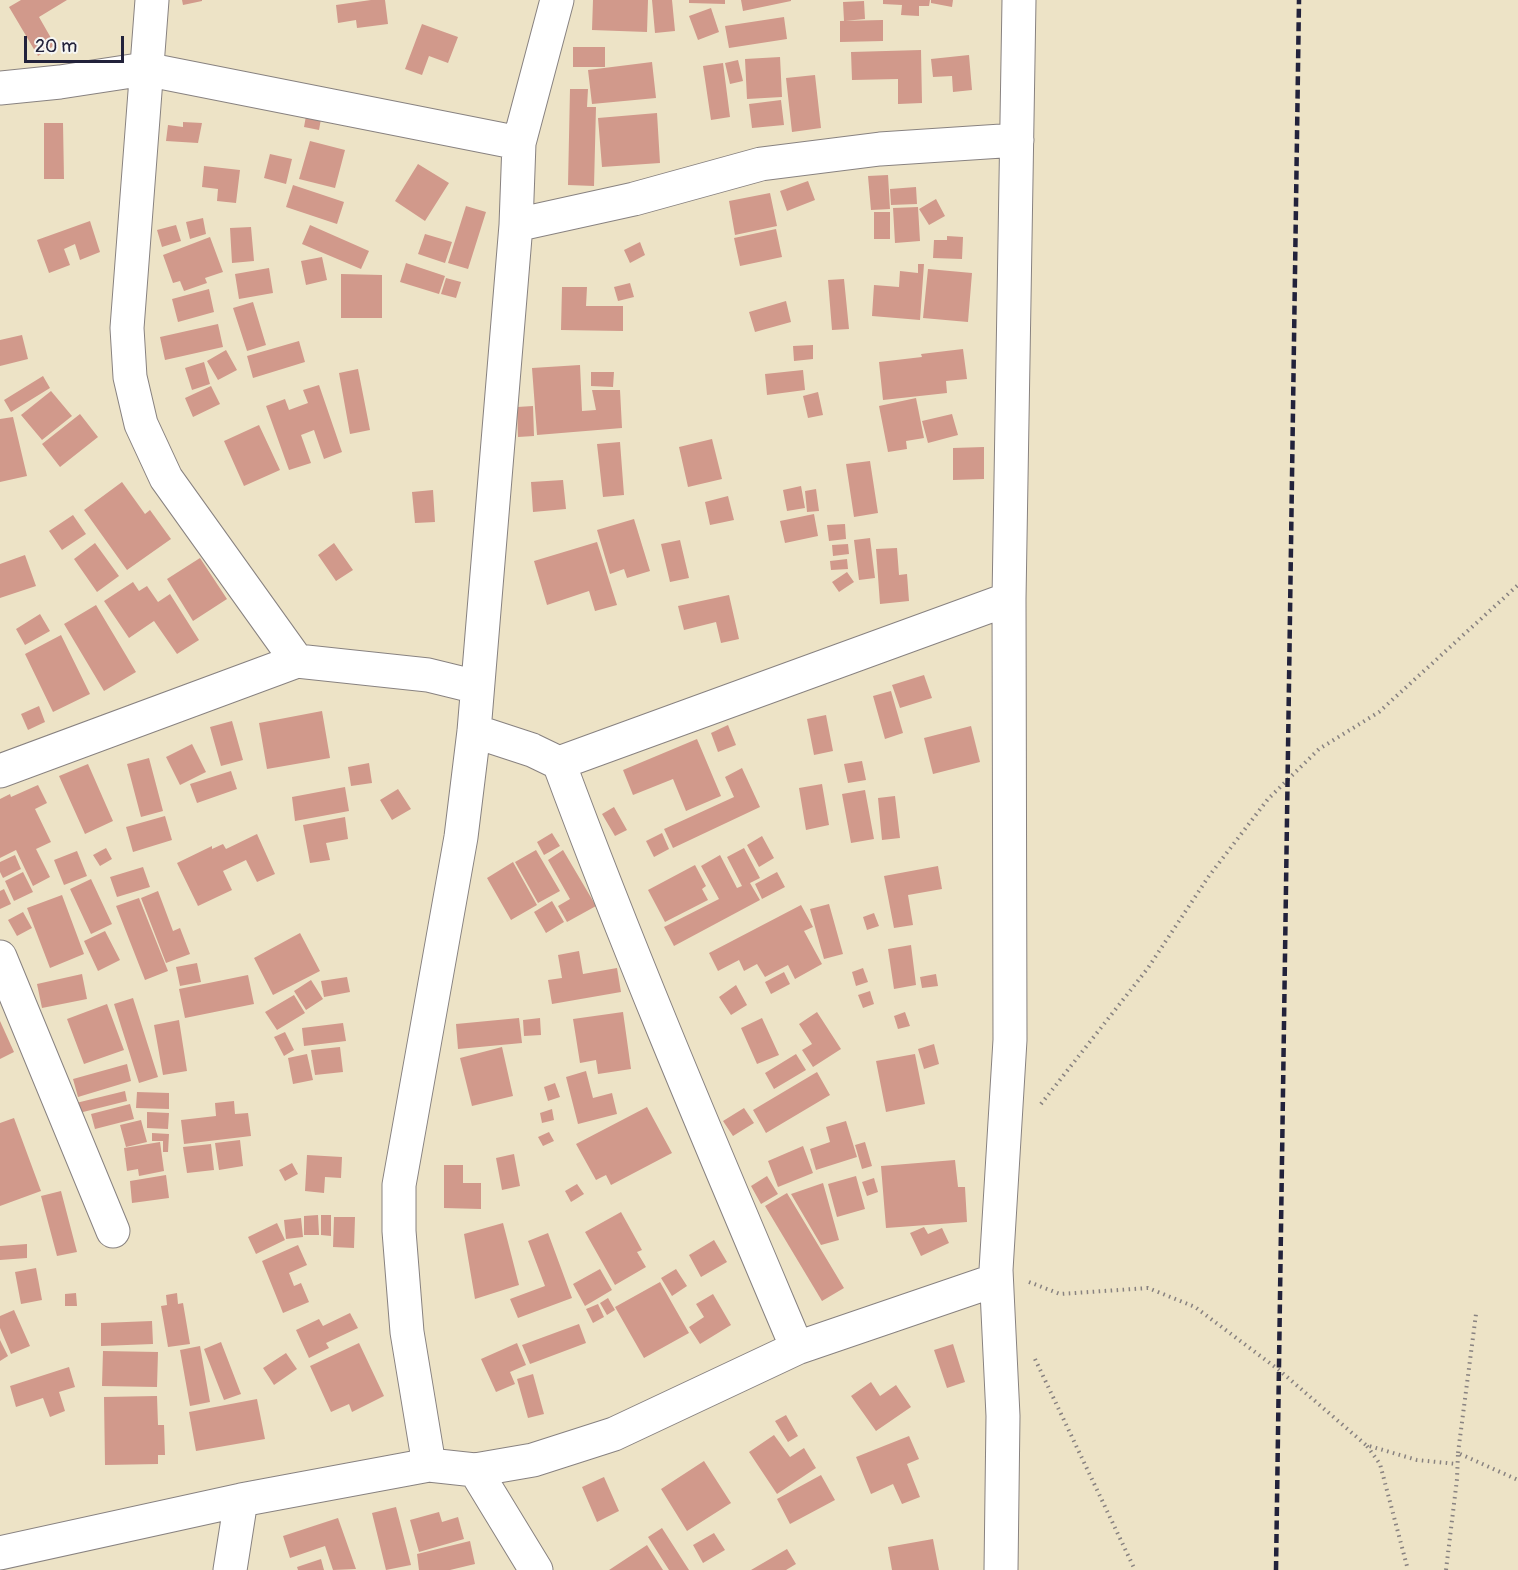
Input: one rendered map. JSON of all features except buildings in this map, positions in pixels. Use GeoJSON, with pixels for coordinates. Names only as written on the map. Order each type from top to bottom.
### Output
{"type":"FeatureCollection","features":[{"type":"Feature","properties":{"kind":"street"},"geometry":{"type":"LineString","coordinates":[[152,0],[127,328],[130,377],[141,424],[166,478],[297,661]]}},
{"type":"Feature","properties":{"kind":"street"},"geometry":{"type":"LineString","coordinates":[[429,1465],[407,1332],[399,1231],[399,1185],[461,837],[474,731],[516,225],[519,143],[557,0]]}},
{"type":"Feature","properties":{"kind":"street"},"geometry":{"type":"LineString","coordinates":[[1001,1570],[1003,1416],[996,1275],[1010,1041],[1009,599],[1018,0]]}},
{"type":"Feature","properties":{"kind":"street"},"geometry":{"type":"LineString","coordinates":[[0,88],[60,82],[145,69],[519,143]]}},
{"type":"Feature","properties":{"kind":"street"},"geometry":{"type":"LineString","coordinates":[[516,225],[634,199],[761,164],[880,149],[1017,140]]}},
{"type":"Feature","properties":{"kind":"street"},"geometry":{"type":"LineString","coordinates":[[559,763],[1009,599]]}},
{"type":"Feature","properties":{"kind":"street"},"geometry":{"type":"LineString","coordinates":[[0,771],[297,661],[353,669],[428,675],[477,687]]}},
{"type":"Feature","properties":{"kind":"street"},"geometry":{"type":"LineString","coordinates":[[474,731],[532,750],[559,763],[690,1095],[797,1348]]}},
{"type":"Feature","properties":{"kind":"street"},"geometry":{"type":"LineString","coordinates":[[0,957],[113,1231]]}},
{"type":"Feature","properties":{"kind":"street"},"geometry":{"type":"LineString","coordinates":[[0,1553],[242,1500],[429,1465],[475,1470],[533,1460],[614,1434],[797,1348],[996,1275]]}},
{"type":"Feature","properties":{"kind":"street"},"geometry":{"type":"LineString","coordinates":[[475,1470],[536,1570]]}},
{"type":"Feature","properties":{"kind":"street"},"geometry":{"type":"LineString","coordinates":[[230,1570],[242,1500]]}},
{"type":"Feature","properties":{"kind":"path"},"geometry":{"type":"LineString","coordinates":[[1034,1113],[1148,968],[1209,876],[1268,799],[1319,749],[1379,712],[1518,585]]}},
{"type":"Feature","properties":{"kind":"path"},"geometry":{"type":"LineString","coordinates":[[996,1275],[1060,1294],[1148,1288],[1195,1307],[1279,1370],[1366,1445],[1380,1464],[1408,1570]]}},
{"type":"Feature","properties":{"kind":"path"},"geometry":{"type":"LineString","coordinates":[[1446,1570],[1457,1479],[1456,1464],[1476,1314]]}},
{"type":"Feature","properties":{"kind":"path"},"geometry":{"type":"LineString","coordinates":[[1035,1359],[1135,1570]]}},
{"type":"Feature","properties":{"kind":"path"},"geometry":{"type":"LineString","coordinates":[[1366,1445],[1417,1460],[1456,1464]]}},
{"type":"Feature","properties":{"kind":"path"},"geometry":{"type":"LineString","coordinates":[[1458,1453],[1518,1480]]}},
{"type":"Feature","properties":{"kind":"railway"},"geometry":{"type":"LineString","coordinates":[[1276,1570],[1299,0]]}}]}
